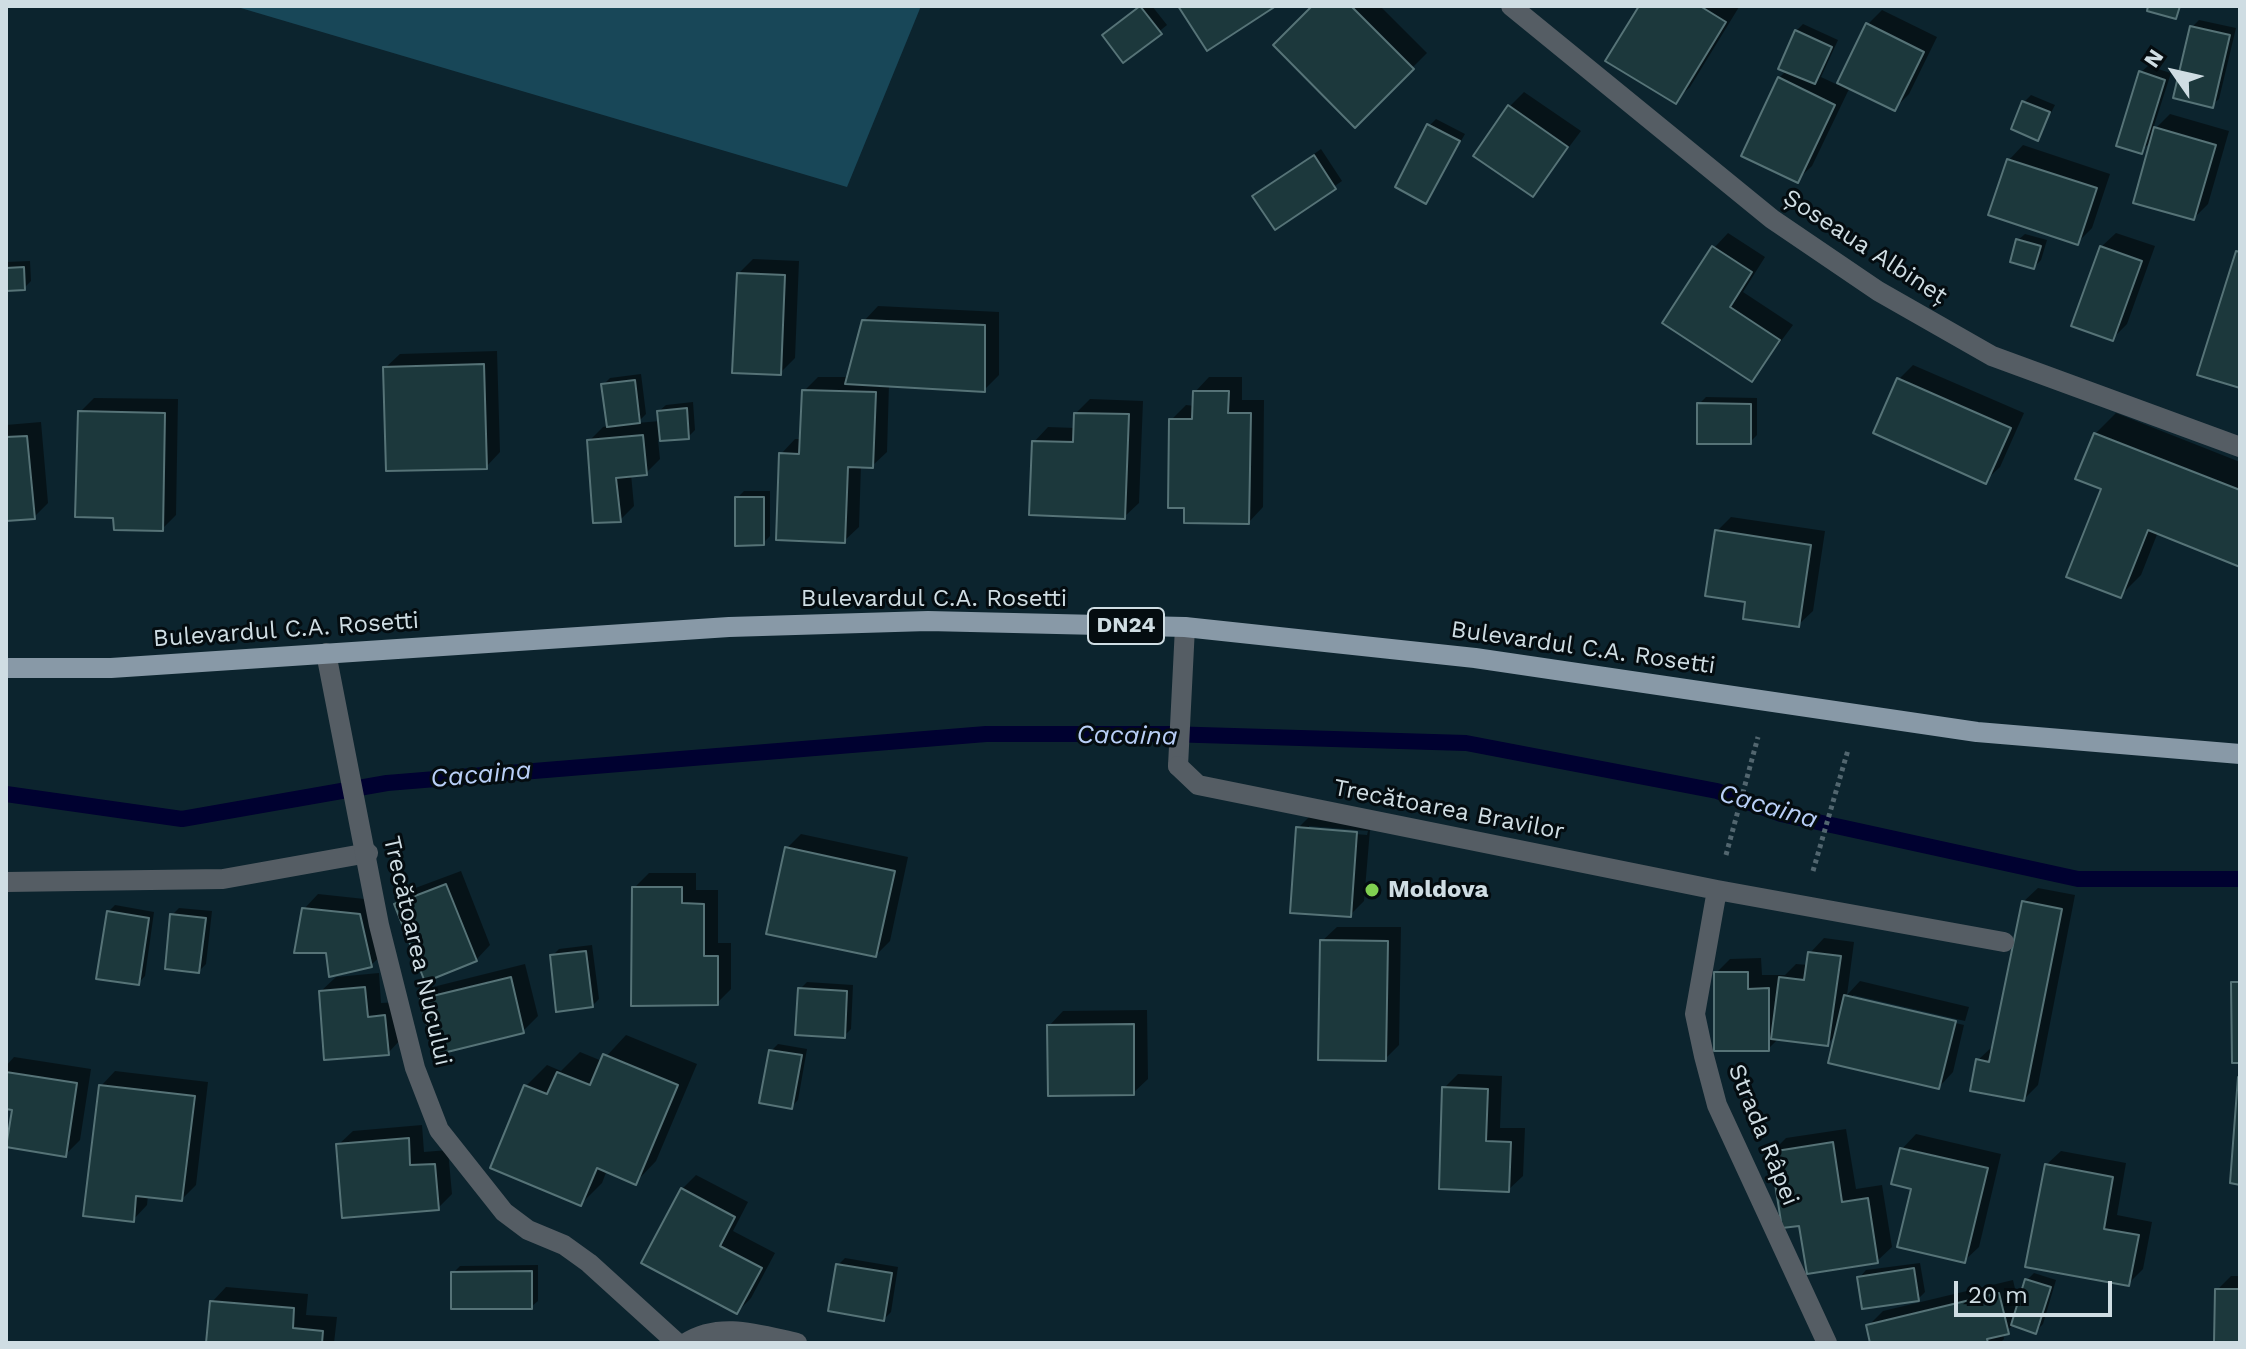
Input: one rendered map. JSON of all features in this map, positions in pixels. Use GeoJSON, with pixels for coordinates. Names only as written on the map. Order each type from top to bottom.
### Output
{"type":"FeatureCollection","features":[{"type":"Feature","properties":{"kind":"main road","name":"Bulevardul C.A. Rosetti"},"geometry":{"type":"LineString","coordinates":[[6,668],[111,668],[729,627],[928,621],[1185,627],[1475,658],[2082,744],[2240,754]]}},
{"type":"Feature","properties":{"kind":"street","name":"Șoseaua Albineț"},"geometry":{"type":"LineString","coordinates":[[1511,6],[1772,219],[1878,291],[1992,356],[2240,447]]}},
{"type":"Feature","properties":{"kind":"street","name":"Trecătoarea Bravilor"},"geometry":{"type":"LineString","coordinates":[[1185,627],[1178,766],[1198,785],[1802,907],[2004,942]]}},
{"type":"Feature","properties":{"kind":"street","name":"Trecătoarea Nucului"},"geometry":{"type":"LineString","coordinates":[[326,653],[368,853],[379,925],[415,1068],[439,1130],[504,1212],[528,1230],[564,1245],[589,1263],[677,1343]]}},
{"type":"Feature","properties":{"kind":"street"},"geometry":{"type":"LineString","coordinates":[[6,882],[223,879],[368,853]]}},
{"type":"Feature","properties":{"kind":"street","name":"Strada Râpei"},"geometry":{"type":"LineString","coordinates":[[1717,890],[1695,1014],[1704,1056],[1717,1105],[1827,1343]]}},
{"type":"Feature","properties":{"kind":"street"},"geometry":{"type":"LineString","coordinates":[[686,1343],[703,1332],[746,1332],[797,1343]]}},
{"type":"Feature","properties":{"kind":"path"},"geometry":{"type":"LineString","coordinates":[[1717,890],[1767,701]]}},
{"type":"Feature","properties":{"kind":"path"},"geometry":{"type":"LineString","coordinates":[[1802,907],[1859,714]]}},
{"type":"Feature","properties":{"kind":"shaded area"},"geometry":{"type":"Polygon","coordinates":[[[234,6],[921,6],[847,187],[234,6]]]}},
{"type":"Feature","properties":{"kind":"building"},"geometry":{"type":"Polygon","coordinates":[[[1140,6],[1162,34],[1123,63],[1102,35],[1140,6]]]}},
{"type":"Feature","properties":{"kind":"building"},"geometry":{"type":"Polygon","coordinates":[[[1178,6],[1276,6],[1207,51],[1178,6]]]}},
{"type":"Feature","properties":{"kind":"building"},"geometry":{"type":"Polygon","coordinates":[[[1312,6],[1351,6],[1414,69],[1355,128],[1273,45],[1312,6]]]}},
{"type":"Feature","properties":{"kind":"building"},"geometry":{"type":"Polygon","coordinates":[[[1639,6],[1700,6],[1726,22],[1676,104],[1605,61],[1639,6]]]}},
{"type":"Feature","properties":{"kind":"building"},"geometry":{"type":"Polygon","coordinates":[[[2148,6],[2180,6],[2176,19],[2147,11],[2148,6]]]}},
{"type":"Feature","properties":{"kind":"building"},"geometry":{"type":"Polygon","coordinates":[[[1866,23],[1924,52],[1895,111],[1837,83],[1866,23]]]}},
{"type":"Feature","properties":{"kind":"building"},"geometry":{"type":"Polygon","coordinates":[[[2190,26],[2230,35],[2213,108],[2173,98],[2190,26]]]}},
{"type":"Feature","properties":{"kind":"building"},"geometry":{"type":"Polygon","coordinates":[[[1795,30],[1832,47],[1815,84],[1778,69],[1795,30]]]}},
{"type":"Feature","properties":{"kind":"building"},"geometry":{"type":"Polygon","coordinates":[[[2139,71],[2165,80],[2142,154],[2116,146],[2139,71]]]}},
{"type":"Feature","properties":{"kind":"building"},"geometry":{"type":"Polygon","coordinates":[[[1778,77],[1835,105],[1798,183],[1741,156],[1778,77]]]}},
{"type":"Feature","properties":{"kind":"building"},"geometry":{"type":"Polygon","coordinates":[[[2022,101],[2050,112],[2038,141],[2011,129],[2022,101]]]}},
{"type":"Feature","properties":{"kind":"building"},"geometry":{"type":"Polygon","coordinates":[[[1508,105],[1568,147],[1533,197],[1473,156],[1508,105]]]}},
{"type":"Feature","properties":{"kind":"building"},"geometry":{"type":"Polygon","coordinates":[[[1427,124],[1460,141],[1426,204],[1395,187],[1427,124]]]}},
{"type":"Feature","properties":{"kind":"building"},"geometry":{"type":"Polygon","coordinates":[[[2154,127],[2216,145],[2194,220],[2133,203],[2154,127]]]}},
{"type":"Feature","properties":{"kind":"building"},"geometry":{"type":"Polygon","coordinates":[[[1314,155],[1336,189],[1275,230],[1252,196],[1314,155]]]}},
{"type":"Feature","properties":{"kind":"building"},"geometry":{"type":"Polygon","coordinates":[[[2007,159],[2097,188],[2078,245],[1988,215],[2007,159]]]}},
{"type":"Feature","properties":{"kind":"building"},"geometry":{"type":"Polygon","coordinates":[[[2016,239],[2041,246],[2034,269],[2010,262],[2016,239]]]}},
{"type":"Feature","properties":{"kind":"building"},"geometry":{"type":"Polygon","coordinates":[[[1712,246],[1752,272],[1730,307],[1780,340],[1752,382],[1662,323],[1712,246]]]}},
{"type":"Feature","properties":{"kind":"building"},"geometry":{"type":"Polygon","coordinates":[[[2100,246],[2142,261],[2113,341],[2071,326],[2100,246]]]}},
{"type":"Feature","properties":{"kind":"building"},"geometry":{"type":"Polygon","coordinates":[[[2236,251],[2240,252],[2240,388],[2197,375],[2236,251]]]}},
{"type":"Feature","properties":{"kind":"building"},"geometry":{"type":"Polygon","coordinates":[[[24,267],[25,290],[6,291],[6,268],[24,267]]]}},
{"type":"Feature","properties":{"kind":"building"},"geometry":{"type":"Polygon","coordinates":[[[737,273],[785,275],[781,375],[732,373],[737,273]]]}},
{"type":"Feature","properties":{"kind":"building"},"geometry":{"type":"Polygon","coordinates":[[[862,320],[985,325],[985,392],[845,384],[862,320]]]}},
{"type":"Feature","properties":{"kind":"building"},"geometry":{"type":"Polygon","coordinates":[[[484,364],[487,469],[386,471],[383,367],[484,364]]]}},
{"type":"Feature","properties":{"kind":"building"},"geometry":{"type":"Polygon","coordinates":[[[1897,378],[2011,428],[1986,484],[1873,433],[1897,378]]]}},
{"type":"Feature","properties":{"kind":"building"},"geometry":{"type":"Polygon","coordinates":[[[635,380],[640,423],[607,427],[601,384],[635,380]]]}},
{"type":"Feature","properties":{"kind":"building"},"geometry":{"type":"Polygon","coordinates":[[[802,390],[876,392],[873,468],[848,467],[845,543],[776,540],[779,453],[799,454],[802,390]]]}},
{"type":"Feature","properties":{"kind":"building"},"geometry":{"type":"Polygon","coordinates":[[[1193,391],[1229,391],[1228,413],[1251,413],[1249,524],[1184,523],[1184,508],[1168,508],[1169,419],[1192,419],[1193,391]]]}},
{"type":"Feature","properties":{"kind":"building"},"geometry":{"type":"Polygon","coordinates":[[[1697,403],[1751,404],[1751,444],[1697,444],[1697,403]]]}},
{"type":"Feature","properties":{"kind":"building"},"geometry":{"type":"Polygon","coordinates":[[[687,408],[689,439],[660,441],[657,411],[687,408]]]}},
{"type":"Feature","properties":{"kind":"building"},"geometry":{"type":"Polygon","coordinates":[[[78,411],[165,413],[163,531],[114,530],[113,518],[75,517],[78,411]]]}},
{"type":"Feature","properties":{"kind":"building"},"geometry":{"type":"Polygon","coordinates":[[[1074,413],[1129,414],[1125,519],[1029,515],[1032,441],[1073,442],[1074,413]]]}},
{"type":"Feature","properties":{"kind":"building"},"geometry":{"type":"Polygon","coordinates":[[[2094,433],[2240,490],[2240,567],[2148,530],[2121,598],[2066,577],[2101,489],[2075,479],[2094,433]]]}},
{"type":"Feature","properties":{"kind":"building"},"geometry":{"type":"Polygon","coordinates":[[[643,435],[647,475],[616,478],[621,522],[593,523],[587,440],[643,435]]]}},
{"type":"Feature","properties":{"kind":"building"},"geometry":{"type":"Polygon","coordinates":[[[27,436],[35,519],[6,521],[6,437],[27,436]]]}},
{"type":"Feature","properties":{"kind":"building"},"geometry":{"type":"Polygon","coordinates":[[[735,497],[764,497],[764,545],[735,546],[735,497]]]}},
{"type":"Feature","properties":{"kind":"building"},"geometry":{"type":"Polygon","coordinates":[[[1715,530],[1811,545],[1799,627],[1743,619],[1745,602],[1705,596],[1715,530]]]}},
{"type":"Feature","properties":{"kind":"building"},"geometry":{"type":"Polygon","coordinates":[[[1296,827],[1357,832],[1351,917],[1290,913],[1296,827]]]}},
{"type":"Feature","properties":{"kind":"building"},"geometry":{"type":"Polygon","coordinates":[[[785,847],[895,871],[876,957],[766,934],[785,847]]]}},
{"type":"Feature","properties":{"kind":"building"},"geometry":{"type":"Polygon","coordinates":[[[446,884],[477,961],[425,982],[394,904],[446,884]]]}},
{"type":"Feature","properties":{"kind":"building"},"geometry":{"type":"Polygon","coordinates":[[[632,887],[682,887],[682,903],[704,904],[704,956],[718,956],[718,1005],[631,1006],[632,887]]]}},
{"type":"Feature","properties":{"kind":"building"},"geometry":{"type":"Polygon","coordinates":[[[2022,901],[2062,909],[2024,1101],[1970,1091],[1976,1059],[1989,1062],[2022,901]]]}},
{"type":"Feature","properties":{"kind":"building"},"geometry":{"type":"Polygon","coordinates":[[[302,908],[360,914],[372,967],[329,977],[326,953],[294,953],[302,908]]]}},
{"type":"Feature","properties":{"kind":"building"},"geometry":{"type":"Polygon","coordinates":[[[107,911],[149,918],[139,985],[96,979],[107,911]]]}},
{"type":"Feature","properties":{"kind":"building"},"geometry":{"type":"Polygon","coordinates":[[[170,914],[206,918],[199,973],[165,969],[170,914]]]}},
{"type":"Feature","properties":{"kind":"building"},"geometry":{"type":"Polygon","coordinates":[[[1320,940],[1388,941],[1386,1061],[1318,1060],[1320,940]]]}},
{"type":"Feature","properties":{"kind":"building"},"geometry":{"type":"Polygon","coordinates":[[[586,951],[593,1007],[556,1012],[550,955],[586,951]]]}},
{"type":"Feature","properties":{"kind":"building"},"geometry":{"type":"Polygon","coordinates":[[[1808,952],[1841,956],[1828,1046],[1771,1039],[1779,977],[1804,980],[1808,952]]]}},
{"type":"Feature","properties":{"kind":"building"},"geometry":{"type":"Polygon","coordinates":[[[1714,972],[1748,972],[1748,989],[1769,988],[1769,1051],[1714,1051],[1714,972]]]}},
{"type":"Feature","properties":{"kind":"building"},"geometry":{"type":"Polygon","coordinates":[[[511,977],[524,1033],[435,1055],[420,999],[511,977]]]}},
{"type":"Feature","properties":{"kind":"building"},"geometry":{"type":"Polygon","coordinates":[[[2231,982],[2240,982],[2240,1063],[2232,1063],[2231,982]]]}},
{"type":"Feature","properties":{"kind":"building"},"geometry":{"type":"Polygon","coordinates":[[[365,987],[368,1017],[385,1015],[389,1055],[324,1060],[319,991],[365,987]]]}},
{"type":"Feature","properties":{"kind":"building"},"geometry":{"type":"Polygon","coordinates":[[[798,988],[847,991],[845,1038],[795,1035],[798,988]]]}},
{"type":"Feature","properties":{"kind":"building"},"geometry":{"type":"Polygon","coordinates":[[[1844,995],[1956,1021],[1939,1089],[1828,1063],[1844,995]]]}},
{"type":"Feature","properties":{"kind":"building"},"geometry":{"type":"Polygon","coordinates":[[[1134,1024],[1134,1095],[1048,1096],[1047,1025],[1134,1024]]]}},
{"type":"Feature","properties":{"kind":"building"},"geometry":{"type":"Polygon","coordinates":[[[769,1050],[802,1055],[792,1109],[759,1103],[769,1050]]]}},
{"type":"Feature","properties":{"kind":"building"},"geometry":{"type":"Polygon","coordinates":[[[603,1054],[678,1085],[636,1185],[597,1168],[581,1206],[490,1168],[524,1085],[547,1094],[557,1072],[590,1085],[603,1054]]]}},
{"type":"Feature","properties":{"kind":"building"},"geometry":{"type":"Polygon","coordinates":[[[6,1072],[77,1083],[66,1157],[6,1147],[12,1110],[6,1109],[6,1072]]]}},
{"type":"Feature","properties":{"kind":"building"},"geometry":{"type":"Polygon","coordinates":[[[2240,1077],[2240,1185],[2230,1183],[2240,1077]]]}},
{"type":"Feature","properties":{"kind":"building"},"geometry":{"type":"Polygon","coordinates":[[[99,1085],[195,1096],[182,1201],[136,1196],[134,1222],[83,1216],[99,1085]]]}},
{"type":"Feature","properties":{"kind":"building"},"geometry":{"type":"Polygon","coordinates":[[[1442,1087],[1488,1089],[1486,1141],[1511,1142],[1509,1192],[1439,1189],[1442,1087]]]}},
{"type":"Feature","properties":{"kind":"building"},"geometry":{"type":"Polygon","coordinates":[[[409,1138],[410,1165],[435,1164],[439,1210],[342,1218],[336,1144],[409,1138]]]}},
{"type":"Feature","properties":{"kind":"building"},"geometry":{"type":"Polygon","coordinates":[[[1833,1142],[1842,1202],[1868,1198],[1878,1263],[1807,1274],[1799,1226],[1782,1228],[1770,1152],[1833,1142]]]}},
{"type":"Feature","properties":{"kind":"building"},"geometry":{"type":"Polygon","coordinates":[[[1900,1148],[1988,1168],[1965,1263],[1897,1247],[1911,1189],[1891,1184],[1900,1148]]]}},
{"type":"Feature","properties":{"kind":"building"},"geometry":{"type":"Polygon","coordinates":[[[2045,1164],[2113,1177],[2104,1229],[2139,1235],[2129,1286],[2025,1267],[2045,1164]]]}},
{"type":"Feature","properties":{"kind":"building"},"geometry":{"type":"Polygon","coordinates":[[[681,1188],[735,1217],[720,1246],[762,1268],[737,1314],[641,1263],[681,1188]]]}},
{"type":"Feature","properties":{"kind":"building"},"geometry":{"type":"Polygon","coordinates":[[[836,1264],[892,1273],[884,1321],[828,1311],[836,1264]]]}},
{"type":"Feature","properties":{"kind":"building"},"geometry":{"type":"Polygon","coordinates":[[[1914,1268],[1919,1301],[1862,1309],[1857,1277],[1914,1268]]]}},
{"type":"Feature","properties":{"kind":"building"},"geometry":{"type":"Polygon","coordinates":[[[532,1271],[532,1309],[451,1309],[451,1272],[532,1271]]]}},
{"type":"Feature","properties":{"kind":"building"},"geometry":{"type":"Polygon","coordinates":[[[2025,1279],[2051,1287],[2036,1334],[2011,1325],[2025,1279]]]}},
{"type":"Feature","properties":{"kind":"building"},"geometry":{"type":"Polygon","coordinates":[[[2215,1289],[2240,1289],[2240,1343],[2214,1343],[2215,1289]]]}},
{"type":"Feature","properties":{"kind":"building"},"geometry":{"type":"Polygon","coordinates":[[[1999,1293],[2009,1334],[1987,1339],[1988,1343],[1870,1343],[1866,1325],[1999,1293]]]}},
{"type":"Feature","properties":{"kind":"building"},"geometry":{"type":"Polygon","coordinates":[[[210,1301],[294,1308],[293,1328],[323,1331],[322,1343],[206,1343],[210,1301]]]}},
{"type":"Feature","properties":{"kind":"waterway","name":"Cacaina"},"geometry":{"type":"LineString","coordinates":[[6,794],[182,819],[387,783],[986,734],[1167,734],[1466,743],[1717,791],[1781,814],[2078,879],[2240,879]]}},
{"type":"Feature","properties":{"kind":"place","name":"Moldova"},"geometry":{"type":"Point","coordinates":[1372,890]}}]}
